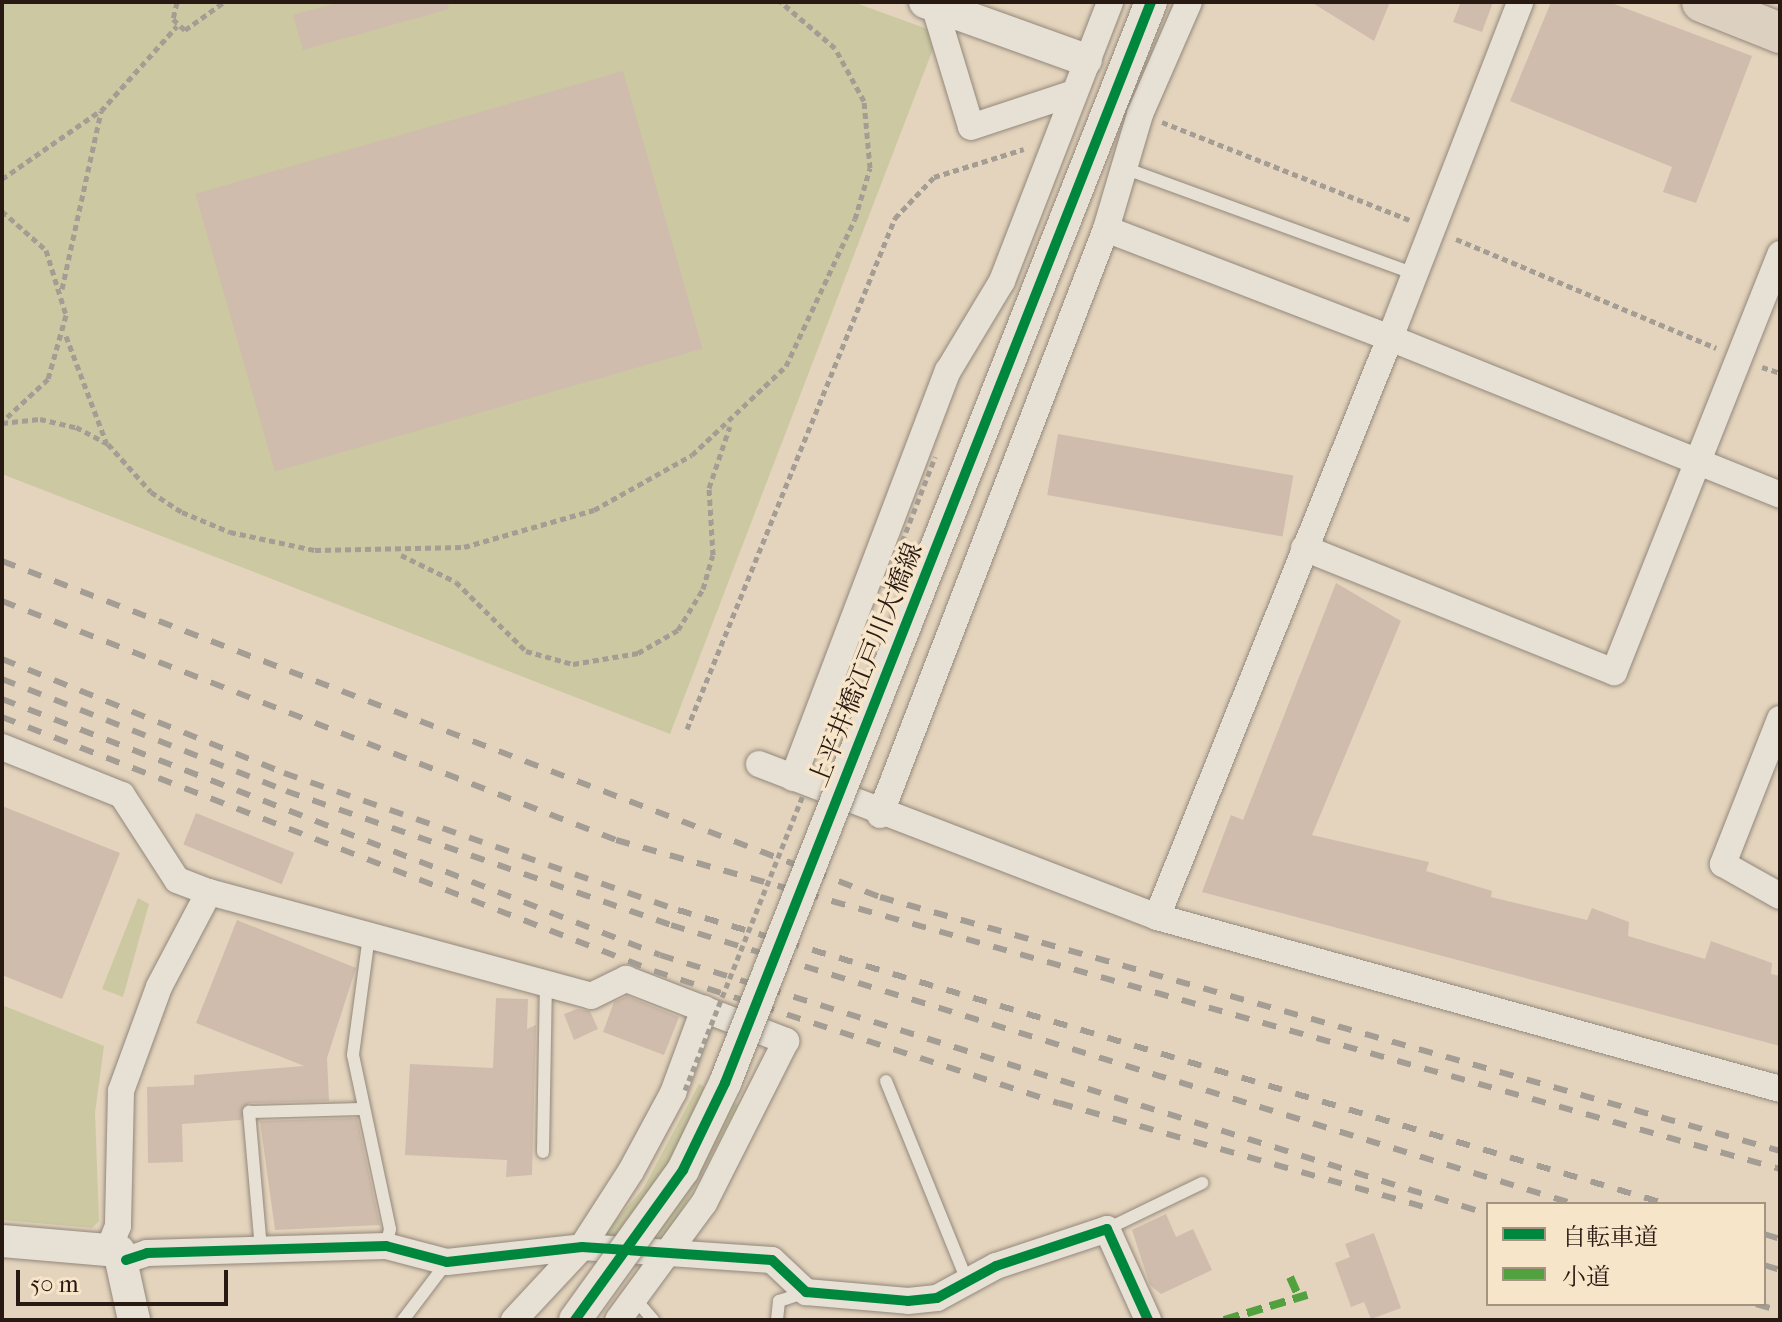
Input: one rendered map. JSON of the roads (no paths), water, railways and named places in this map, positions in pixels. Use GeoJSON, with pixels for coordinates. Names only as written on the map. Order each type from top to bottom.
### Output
{"type":"FeatureCollection","features":[{"type":"Feature","properties":{"kind":"main road"},"geometry":{"type":"LineString","coordinates":[[1702,2],[1780,33]]}},
{"type":"Feature","properties":{"kind":"street"},"geometry":{"type":"LineString","coordinates":[[802,778],[948,371],[1002,281],[1071,94],[1110,2]]}},
{"type":"Feature","properties":{"kind":"street","name":"上平井橋江戸川大橋線"},"geometry":{"type":"LineString","coordinates":[[575,1320],[683,1170],[725,1083],[1151,2]]}},
{"type":"Feature","properties":{"kind":"street"},"geometry":{"type":"LineString","coordinates":[[880,815],[1070,312],[1106,229],[1140,114],[1189,2]]}},
{"type":"Feature","properties":{"kind":"street"},"geometry":{"type":"LineString","coordinates":[[1157,917],[1433,230],[1520,2]]}},
{"type":"Feature","properties":{"kind":"street"},"geometry":{"type":"LineString","coordinates":[[929,4],[1086,60]]}},
{"type":"Feature","properties":{"kind":"street"},"geometry":{"type":"LineString","coordinates":[[929,4],[971,127],[1071,94]]}},
{"type":"Feature","properties":{"kind":"street"},"geometry":{"type":"LineString","coordinates":[[1106,229],[1390,338],[1780,495]]}},
{"type":"Feature","properties":{"kind":"street"},"geometry":{"type":"LineString","coordinates":[[1304,548],[1614,672],[1694,461],[1740,358],[1780,254]]}},
{"type":"Feature","properties":{"kind":"street"},"geometry":{"type":"LineString","coordinates":[[1002,281],[1070,312]]}},
{"type":"Feature","properties":{"kind":"street"},"geometry":{"type":"LineString","coordinates":[[1780,719],[1723,864],[1780,896]]}},
{"type":"Feature","properties":{"kind":"street"},"geometry":{"type":"LineString","coordinates":[[2,747],[122,795],[177,880],[209,892],[591,996],[626,979],[786,1041],[736,1147],[670,1254],[618,1320]]}},
{"type":"Feature","properties":{"kind":"street"},"geometry":{"type":"LineString","coordinates":[[759,764],[802,778],[880,815],[1157,917],[1780,1089]]}},
{"type":"Feature","properties":{"kind":"street"},"geometry":{"type":"LineString","coordinates":[[134,1320],[118,1254],[121,1091],[159,987],[209,892]]}},
{"type":"Feature","properties":{"kind":"street"},"geometry":{"type":"LineString","coordinates":[[514,1320],[582,1247],[673,1093],[704,1009]]}},
{"type":"Feature","properties":{"kind":"street"},"geometry":{"type":"LineString","coordinates":[[2,1241],[118,1254],[386,1246],[447,1262],[582,1247],[772,1260],[806,1292],[907,1310],[937,1298],[967,1280],[1107,1229],[1148,1320]]}},
{"type":"Feature","properties":{"kind":"lane"},"geometry":{"type":"LineString","coordinates":[[1124,168],[1415,274]]}},
{"type":"Feature","properties":{"kind":"lane"},"geometry":{"type":"LineString","coordinates":[[369,934],[353,1055],[390,1229],[386,1246]]}},
{"type":"Feature","properties":{"kind":"lane"},"geometry":{"type":"LineString","coordinates":[[543,1152],[546,983]]}},
{"type":"Feature","properties":{"kind":"lane"},"geometry":{"type":"LineString","coordinates":[[886,1081],[967,1280]]}},
{"type":"Feature","properties":{"kind":"lane"},"geometry":{"type":"LineString","coordinates":[[261,1249],[249,1112],[364,1109]]}},
{"type":"Feature","properties":{"kind":"lane"},"geometry":{"type":"LineString","coordinates":[[1107,1229],[1202,1183]]}},
{"type":"Feature","properties":{"kind":"lane"},"geometry":{"type":"LineString","coordinates":[[403,1320],[447,1262]]}},
{"type":"Feature","properties":{"kind":"lane"},"geometry":{"type":"LineString","coordinates":[[777,1320],[779,1301],[806,1292]]}},
{"type":"Feature","properties":{"kind":"lane"},"geometry":{"type":"LineString","coordinates":[[635,1299],[653,1320]]}},
{"type":"Feature","properties":{"kind":"railway"},"geometry":{"type":"LineString","coordinates":[[2,561],[880,897],[1780,1151]]}},
{"type":"Feature","properties":{"kind":"railway"},"geometry":{"type":"LineString","coordinates":[[2,601],[616,840],[1780,1169]]}},
{"type":"Feature","properties":{"kind":"railway"},"geometry":{"type":"LineString","coordinates":[[2,659],[284,773],[678,910],[1660,1202]]}},
{"type":"Feature","properties":{"kind":"railway"},"geometry":{"type":"LineString","coordinates":[[2,679],[286,791],[671,925],[1568,1202]]}},
{"type":"Feature","properties":{"kind":"railway"},"geometry":{"type":"LineString","coordinates":[[2,699],[660,955],[1486,1213]]}},
{"type":"Feature","properties":{"kind":"railway"},"geometry":{"type":"LineString","coordinates":[[2,717],[654,971],[1059,1103],[1427,1208]]}},
{"type":"Feature","properties":{"kind":"railway"},"geometry":{"type":"LineString","coordinates":[[1766,1235],[1780,1239]]}},
{"type":"Feature","properties":{"kind":"railway"},"geometry":{"type":"LineString","coordinates":[[1766,1266],[1780,1270]]}},
{"type":"Feature","properties":{"kind":"railway"},"geometry":{"type":"LineString","coordinates":[[1763,1306],[1780,1311]]}}]}
